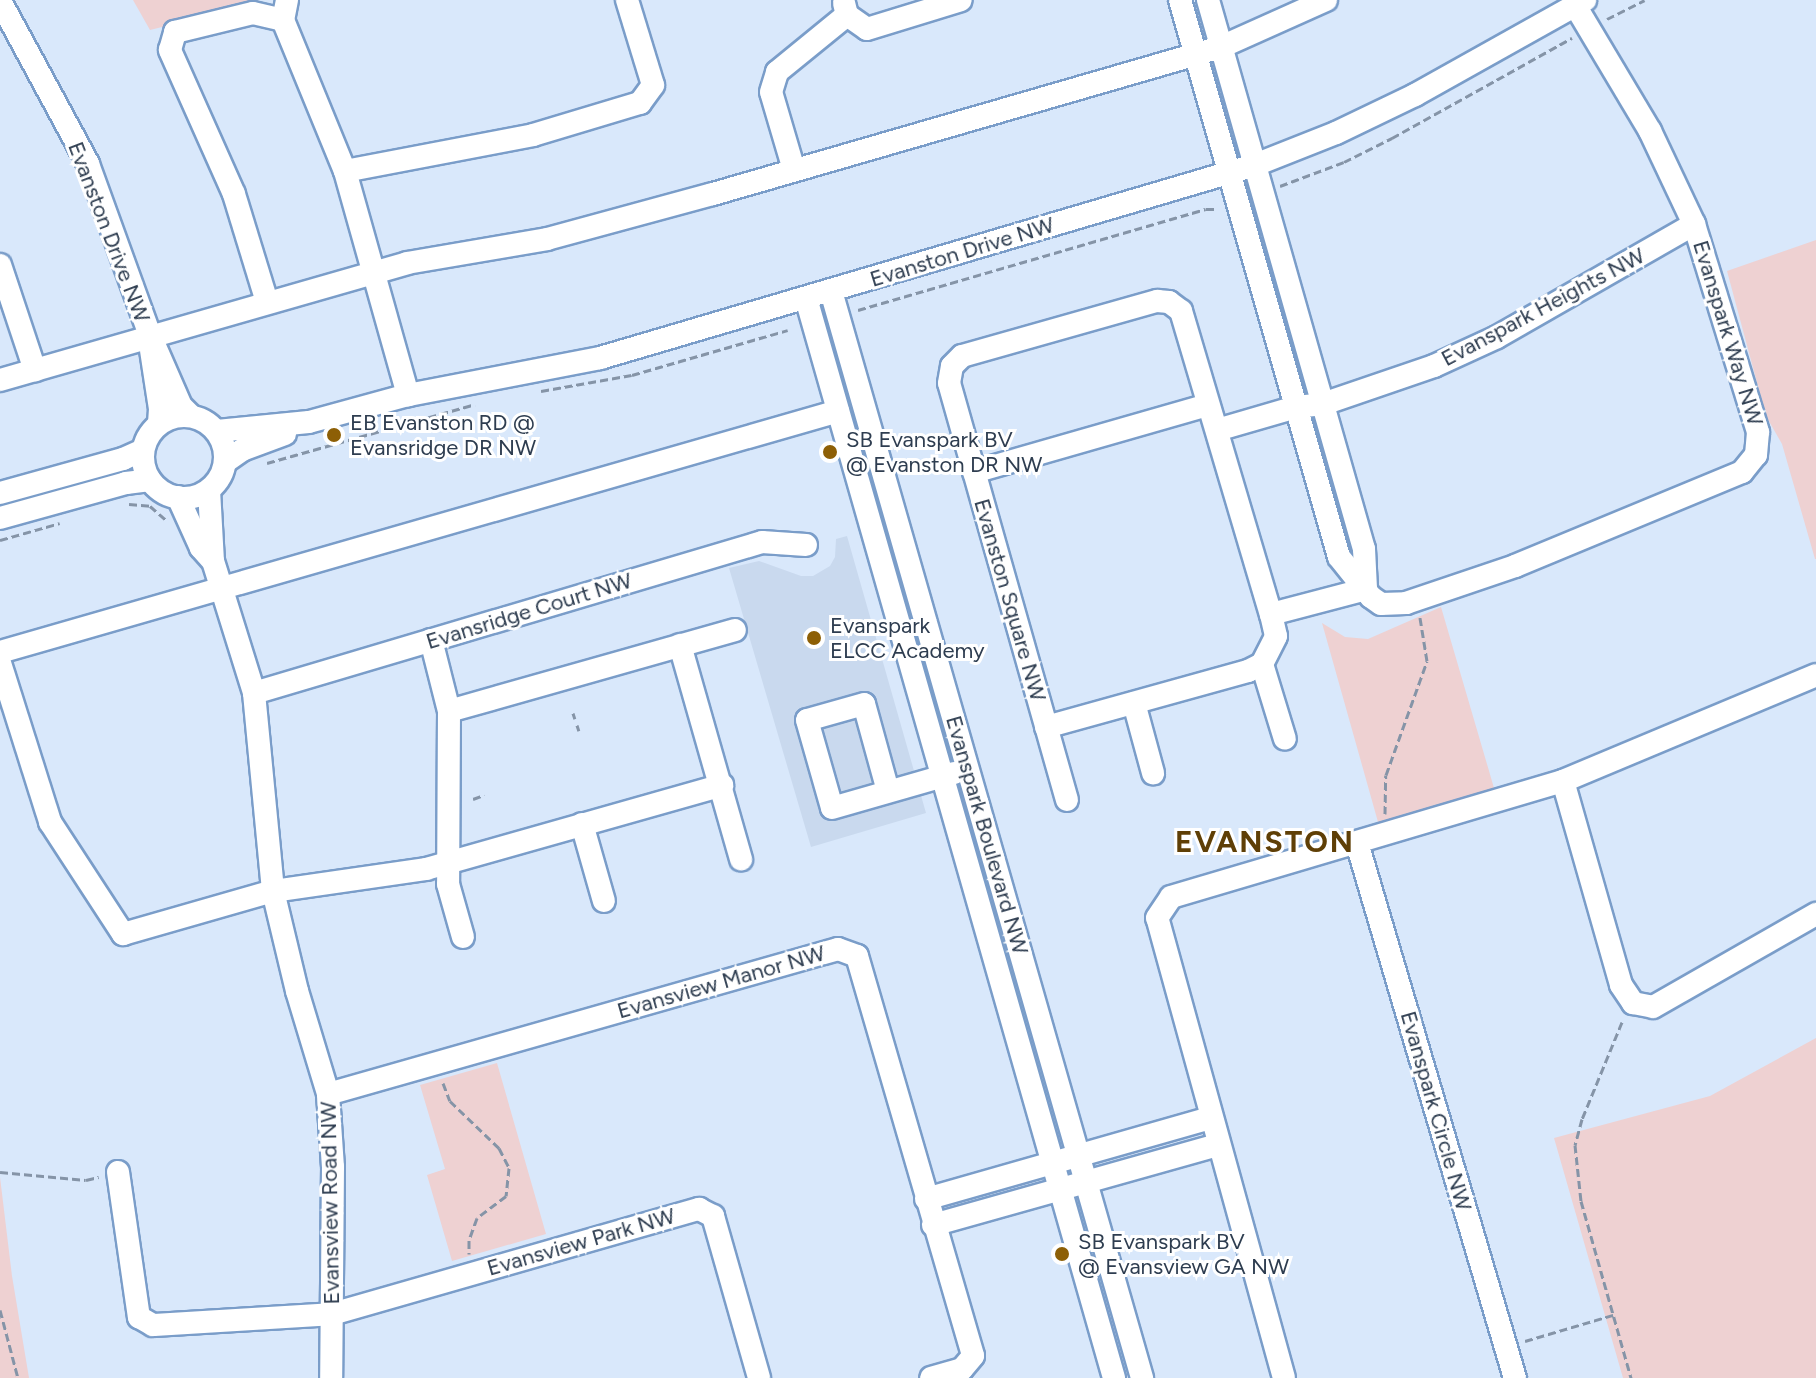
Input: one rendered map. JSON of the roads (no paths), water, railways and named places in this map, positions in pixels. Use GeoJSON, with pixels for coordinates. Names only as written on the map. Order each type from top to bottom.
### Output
{"type":"FeatureCollection","features":[{"type":"Feature","properties":{"kind":"street"},"geometry":{"type":"LineString","coordinates":[[345,171],[533,135],[640,103],[653,85],[627,0]]}},
{"type":"Feature","properties":{"kind":"street"},"geometry":{"type":"LineString","coordinates":[[794,170],[771,92],[777,72],[845,7],[867,29],[961,0]]}},
{"type":"Feature","properties":{"kind":"street","name":"Evanspark Way NW"},"geometry":{"type":"LineString","coordinates":[[1180,0],[1339,557],[1381,604],[1406,603],[1515,566],[1731,477],[1750,464],[1759,443],[1694,224],[1650,131],[1589,28],[1580,2]]}},
{"type":"Feature","properties":{"kind":"street"},"geometry":{"type":"LineString","coordinates":[[1208,0],[1364,549],[1366,589],[1271,614]]}},
{"type":"Feature","properties":{"kind":"street"},"geometry":{"type":"LineString","coordinates":[[0,380],[407,263],[547,239],[794,170],[1221,47],[1326,0]]}},
{"type":"Feature","properties":{"kind":"street","name":"Evanston Drive NW"},"geometry":{"type":"LineString","coordinates":[[0,1],[88,164],[150,335],[181,406],[191,416]]}},
{"type":"Feature","properties":{"kind":"street","name":"Evanston Drive NW"},"geometry":{"type":"LineString","coordinates":[[225,462],[242,450],[309,422],[408,395],[600,358],[1255,165],[1336,133],[1415,95],[1580,2]]}},
{"type":"Feature","properties":{"kind":"street"},"geometry":{"type":"LineString","coordinates":[[267,302],[234,194],[170,50],[175,32],[253,13],[285,10],[345,171],[408,395]]}},
{"type":"Feature","properties":{"kind":"street","name":"Evanspark Heights NW"},"geometry":{"type":"LineString","coordinates":[[1296,407],[1323,404],[1434,366],[1497,337],[1694,224]]}},
{"type":"Feature","properties":{"kind":"street"},"geometry":{"type":"LineString","coordinates":[[0,265],[35,370]]}},
{"type":"Feature","properties":{"kind":"street","name":"Evanspark Boulevard NW"},"geometry":{"type":"LineString","coordinates":[[831,291],[1142,1378]]}},
{"type":"Feature","properties":{"kind":"street","name":"Evanspark Boulevard NW"},"geometry":{"type":"LineString","coordinates":[[806,298],[1114,1378]]}},
{"type":"Feature","properties":{"kind":"street","name":"Evanston Square NW"},"geometry":{"type":"LineString","coordinates":[[1046,727],[1262,664],[1276,636],[1181,311],[1169,302],[1157,301],[962,356],[952,366],[949,383],[1046,727],[1067,800]]}},
{"type":"Feature","properties":{"kind":"street","name":"Evanston Drive NW"},"geometry":{"type":"LineString","coordinates":[[150,335],[160,409],[159,424]]}},
{"type":"Feature","properties":{"kind":"street","name":"Evanston Square NW"},"geometry":{"type":"LineString","coordinates":[[974,472],[1208,405]]}},
{"type":"Feature","properties":{"kind":"street"},"geometry":{"type":"LineString","coordinates":[[1217,430],[1296,407]]}},
{"type":"Feature","properties":{"kind":"street"},"geometry":{"type":"LineString","coordinates":[[0,652],[838,411]]}},
{"type":"Feature","properties":{"kind":"street"},"geometry":{"type":"LineString","coordinates":[[0,493],[123,459],[143,450],[159,424],[174,417],[191,416],[205,421],[217,431],[224,446],[225,462],[220,478],[209,490],[194,497],[178,497],[162,492],[150,480],[144,465],[143,450]]}},
{"type":"Feature","properties":{"kind":"street","name":"Evanston Drive NW"},"geometry":{"type":"LineString","coordinates":[[217,431],[309,422]]}},
{"type":"Feature","properties":{"kind":"street"},"geometry":{"type":"LineString","coordinates":[[0,518],[126,483],[150,480]]}},
{"type":"Feature","properties":{"kind":"street"},"geometry":{"type":"LineString","coordinates":[[209,490],[213,561]]}},
{"type":"Feature","properties":{"kind":"street"},"geometry":{"type":"LineString","coordinates":[[178,497],[201,548],[213,561]]}},
{"type":"Feature","properties":{"kind":"street","name":"Evansridge Court NW"},"geometry":{"type":"LineString","coordinates":[[254,693],[762,542],[785,541],[806,545]]}},
{"type":"Feature","properties":{"kind":"street","name":"Evansview Road NW"},"geometry":{"type":"LineString","coordinates":[[213,561],[254,693],[273,891],[297,991],[328,1094],[333,1167],[331,1378]]}},
{"type":"Feature","properties":{"kind":"street"},"geometry":{"type":"LineString","coordinates":[[449,711],[735,630]]}},
{"type":"Feature","properties":{"kind":"street"},"geometry":{"type":"LineString","coordinates":[[431,640],[449,711],[448,884],[463,937]]}},
{"type":"Feature","properties":{"kind":"street"},"geometry":{"type":"LineString","coordinates":[[680,645],[741,859]]}},
{"type":"Feature","properties":{"kind":"street"},"geometry":{"type":"LineString","coordinates":[[0,663],[38,794],[50,822],[123,934],[273,891],[449,863],[722,785]]}},
{"type":"Feature","properties":{"kind":"street"},"geometry":{"type":"LineString","coordinates":[[1262,664],[1285,739]]}},
{"type":"Feature","properties":{"kind":"street"},"geometry":{"type":"LineString","coordinates":[[1284,1378],[1157,918],[1171,897],[1563,781],[1816,675]]}},
{"type":"Feature","properties":{"kind":"street"},"geometry":{"type":"LineString","coordinates":[[1134,703],[1153,773]]}},
{"type":"Feature","properties":{"kind":"street"},"geometry":{"type":"LineString","coordinates":[[888,791],[864,704],[807,720],[832,808],[968,769]]}},
{"type":"Feature","properties":{"kind":"street"},"geometry":{"type":"LineString","coordinates":[[1563,781],[1621,985],[1633,1003],[1653,1007],[1816,914]]}},
{"type":"Feature","properties":{"kind":"street"},"geometry":{"type":"LineString","coordinates":[[582,824],[604,901]]}},
{"type":"Feature","properties":{"kind":"street","name":"Evanspark Circle NW"},"geometry":{"type":"LineString","coordinates":[[1357,843],[1515,1378]]}},
{"type":"Feature","properties":{"kind":"street","name":"Evansview Manor NW"},"geometry":{"type":"LineString","coordinates":[[328,1094],[838,949],[857,956],[929,1212]]}},
{"type":"Feature","properties":{"kind":"street"},"geometry":{"type":"LineString","coordinates":[[929,1212],[1053,1163],[1211,1118]]}},
{"type":"Feature","properties":{"kind":"street"},"geometry":{"type":"LineString","coordinates":[[929,1212],[1060,1189],[1218,1145]]}},
{"type":"Feature","properties":{"kind":"street","name":"Evansview Park NW"},"geometry":{"type":"LineString","coordinates":[[118,1172],[139,1317],[153,1325],[332,1314],[699,1209],[713,1216],[759,1378]]}},
{"type":"Feature","properties":{"kind":"street"},"geometry":{"type":"LineString","coordinates":[[929,1212],[973,1356],[962,1369],[931,1378]]}},
{"type":"Feature","properties":{"kind":"place","name":"EB Evanston RD @ Evansridge DR NW"},"geometry":{"type":"Point","coordinates":[334,435]}},
{"type":"Feature","properties":{"kind":"place","name":"SB Evanspark BV @ Evanston DR NW"},"geometry":{"type":"Point","coordinates":[830,452]}},
{"type":"Feature","properties":{"kind":"place","name":"Evanspark ELCC Academy"},"geometry":{"type":"Point","coordinates":[814,638]}},
{"type":"Feature","properties":{"kind":"place","name":"SB Evanspark BV @ Evansview GA NW"},"geometry":{"type":"Point","coordinates":[1062,1254]}},
{"type":"Feature","properties":{"kind":"district","name":"EVANSTON"},"geometry":{"type":"Point","coordinates":[1265,842]}}]}
